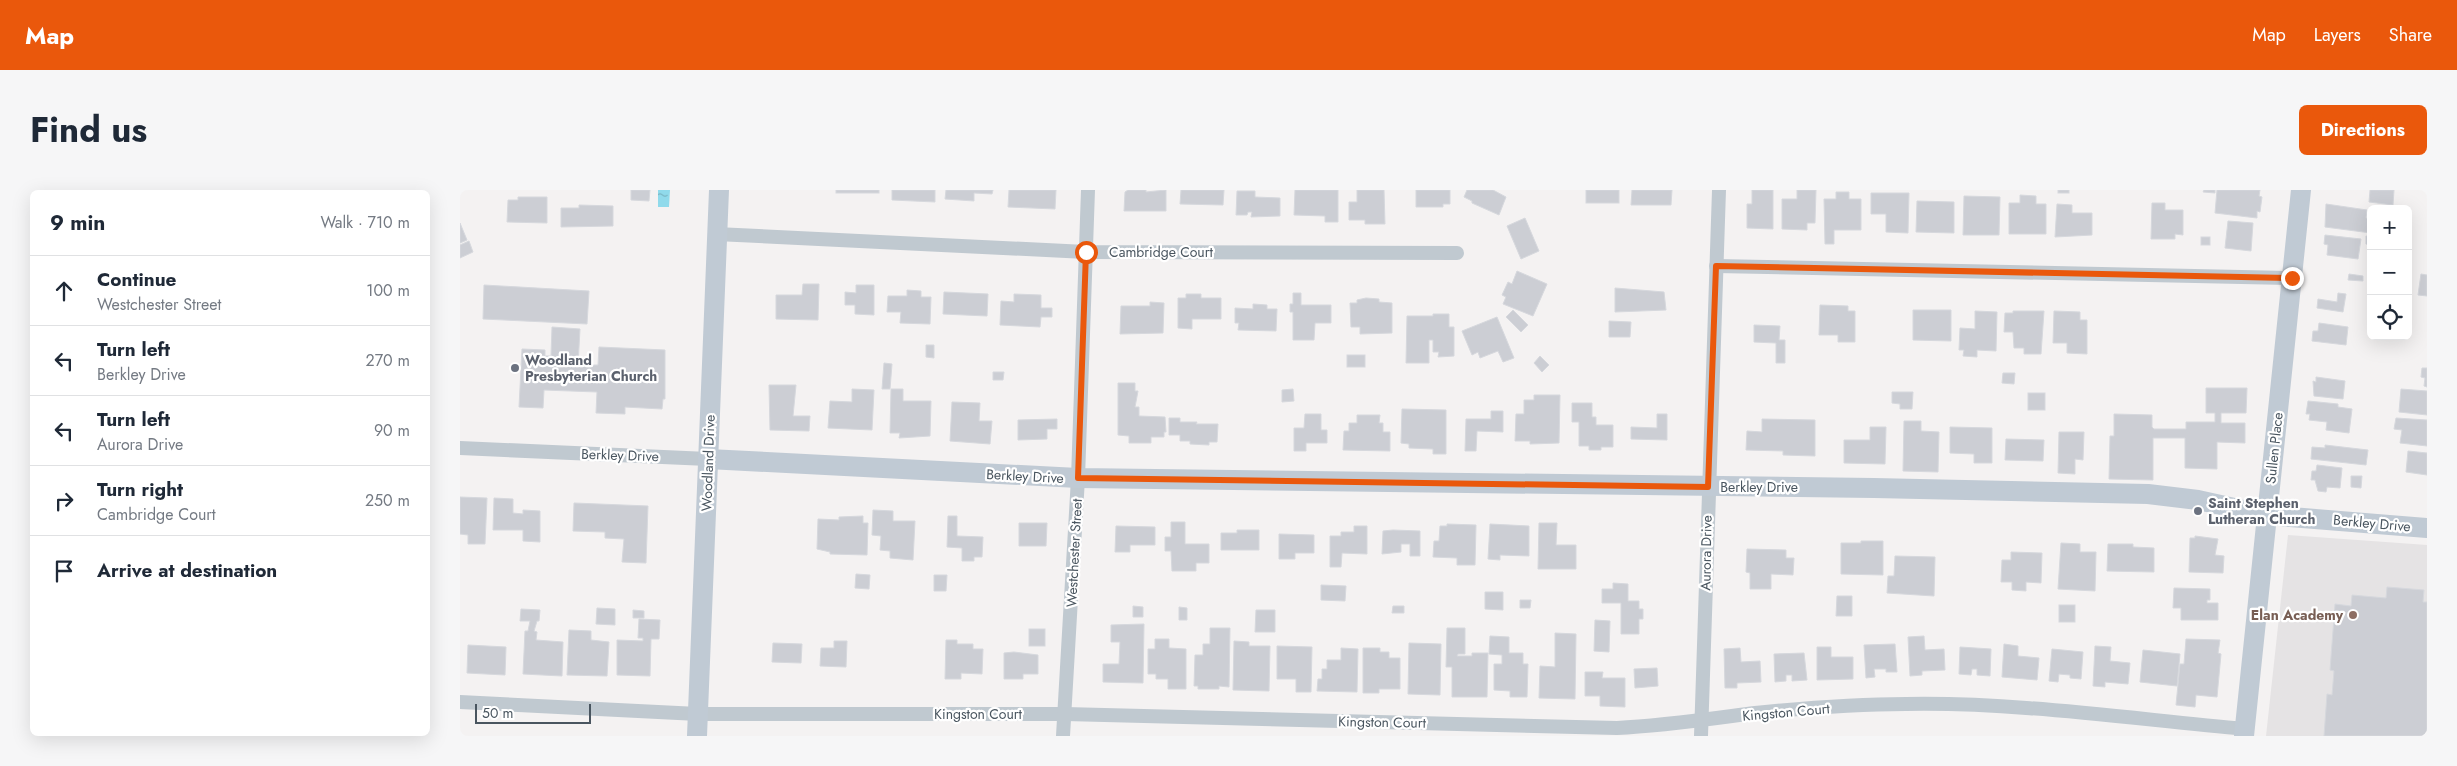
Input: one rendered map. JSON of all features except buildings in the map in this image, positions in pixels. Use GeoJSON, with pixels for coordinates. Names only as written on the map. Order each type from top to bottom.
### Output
{"type":"FeatureCollection","features":[{"type":"Feature","properties":{"kind":"street","name":"Woodland Drive"},"geometry":{"type":"LineString","coordinates":[[697,736],[719,190]]}},
{"type":"Feature","properties":{"kind":"street","name":"Westchester Street"},"geometry":{"type":"LineString","coordinates":[[1063,736],[1078,478],[1088,190]]}},
{"type":"Feature","properties":{"kind":"street","name":"Aurora Drive"},"geometry":{"type":"LineString","coordinates":[[1701,736],[1719,190]]}},
{"type":"Feature","properties":{"kind":"street","name":"Sullen Place"},"geometry":{"type":"LineString","coordinates":[[2244,732],[2301,190]]}},
{"type":"Feature","properties":{"kind":"street","name":"Cambridge Court"},"geometry":{"type":"LineString","coordinates":[[716,234],[1086,252],[1457,253]]}},
{"type":"Feature","properties":{"kind":"street"},"geometry":{"type":"LineString","coordinates":[[1716,266],[2292,278]]}},
{"type":"Feature","properties":{"kind":"street","name":"Berkley Drive"},"geometry":{"type":"LineString","coordinates":[[460,448],[1078,478],[2148,494],[2206,501],[2266,515],[2427,528]]}},
{"type":"Feature","properties":{"kind":"street","name":"Kingston Court"},"geometry":{"type":"LineString","coordinates":[[460,702],[698,714],[1065,714],[1617,728],[1658,726],[1826,708],[1904,704],[1981,704],[2244,732]]}},
{"type":"Feature","properties":{"kind":"shaded area","name":"Elan Academy"},"geometry":{"type":"Polygon","coordinates":[[[2288,535],[2427,545],[2427,736],[2266,736],[2288,535]]]}},
{"type":"Feature","properties":{"kind":"water"},"geometry":{"type":"Polygon","coordinates":[[[658,190],[670,190],[669,207],[658,207],[658,190]]]}},
{"type":"Feature","properties":{"kind":"place","name":"Woodland Presbyterian Church"},"geometry":{"type":"Point","coordinates":[515,368]}},
{"type":"Feature","properties":{"kind":"place","name":"Saint Stephen Lutheran Church"},"geometry":{"type":"Point","coordinates":[2198,511]}},
{"type":"Feature","properties":{"kind":"place","name":"Elan Academy"},"geometry":{"type":"Point","coordinates":[2353,615]}},
{"type":"Feature","properties":{"kind":"route"},"geometry":{"type":"LineString","coordinates":[[1086,252],[1078,478],[1708,487],[1716,266],[2292,278]]}}]}
